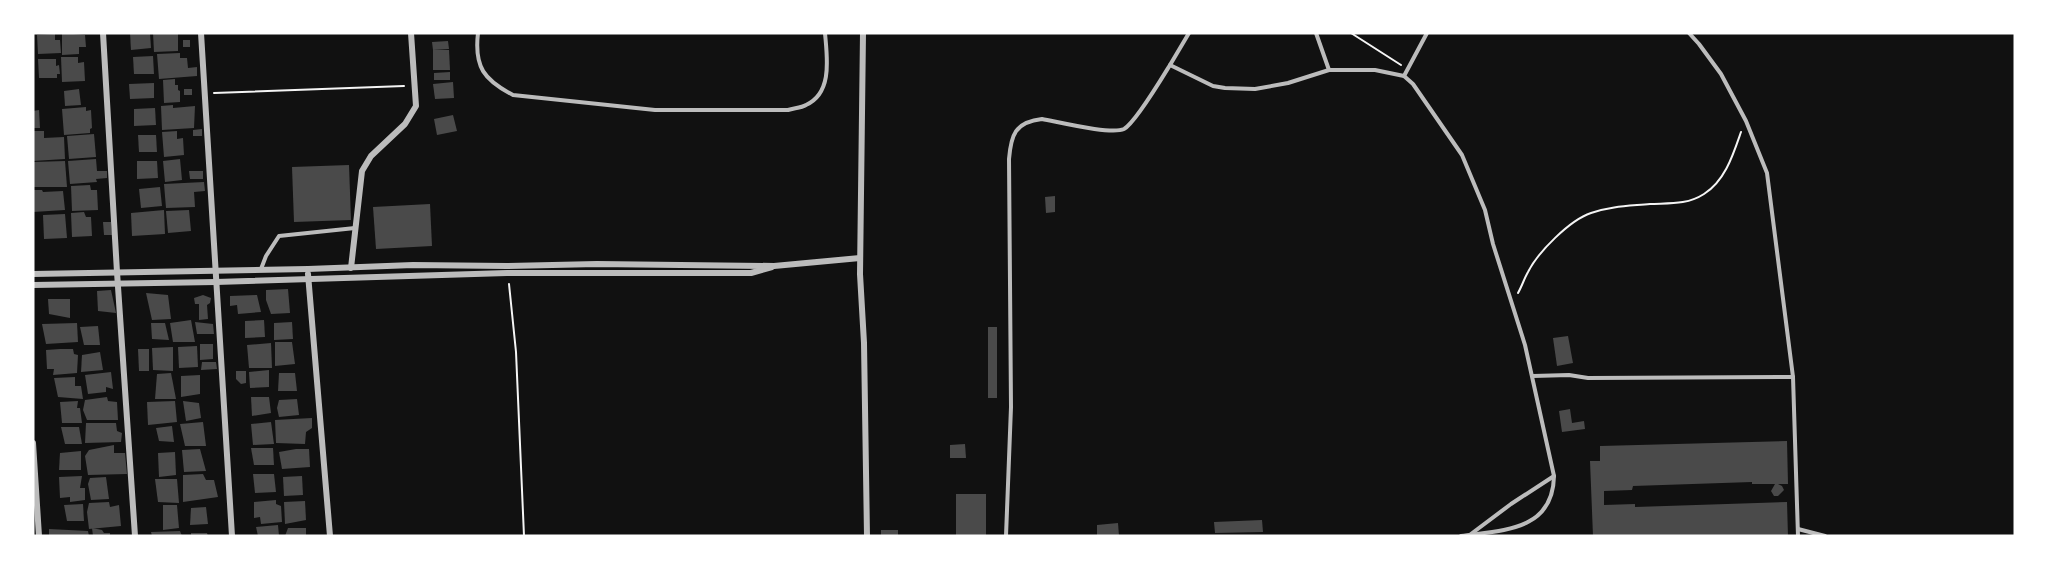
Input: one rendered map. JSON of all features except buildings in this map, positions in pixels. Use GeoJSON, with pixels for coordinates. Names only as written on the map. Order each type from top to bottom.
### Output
{"type":"FeatureCollection","features":[{"type":"Feature","properties":{"kind":"street"},"geometry":{"type":"LineString","coordinates":[[103,33],[117,282],[135,536]]}},
{"type":"Feature","properties":{"kind":"street"},"geometry":{"type":"LineString","coordinates":[[201,33],[232,536]]}},
{"type":"Feature","properties":{"kind":"street"},"geometry":{"type":"LineString","coordinates":[[351,268],[362,171],[371,156],[412,115],[416,106],[411,33]]}},
{"type":"Feature","properties":{"kind":"street"},"geometry":{"type":"LineString","coordinates":[[863,33],[860,258],[864,343],[867,536]]}},
{"type":"Feature","properties":{"kind":"street"},"geometry":{"type":"LineString","coordinates":[[33,285],[216,282],[507,269],[774,266],[860,258]]}},
{"type":"Feature","properties":{"kind":"street"},"geometry":{"type":"LineString","coordinates":[[33,274],[413,265],[507,269]]}},
{"type":"Feature","properties":{"kind":"street"},"geometry":{"type":"LineString","coordinates":[[413,265],[413,274]]}},
{"type":"Feature","properties":{"kind":"street"},"geometry":{"type":"LineString","coordinates":[[689,273],[690,266]]}},
{"type":"Feature","properties":{"kind":"street"},"geometry":{"type":"LineString","coordinates":[[597,268],[689,273],[751,273],[762,272],[774,266]]}},
{"type":"Feature","properties":{"kind":"street"},"geometry":{"type":"LineString","coordinates":[[308,269],[330,536]]}},
{"type":"Feature","properties":{"kind":"street"},"geometry":{"type":"LineString","coordinates":[[33,443],[39,536]]}},
{"type":"Feature","properties":{"kind":"lane"},"geometry":{"type":"LineString","coordinates":[[478,33],[476,48],[478,63],[486,77],[496,86],[513,94],[655,110],[788,110],[807,105],[820,95],[826,80],[825,33]]}},
{"type":"Feature","properties":{"kind":"lane"},"geometry":{"type":"LineString","coordinates":[[1006,536],[1011,407],[1009,159],[1011,140],[1016,130],[1025,123],[1042,119],[1111,131],[1122,130],[1138,115],[1189,33]]}},
{"type":"Feature","properties":{"kind":"lane"},"geometry":{"type":"LineString","coordinates":[[1316,33],[1329,70]]}},
{"type":"Feature","properties":{"kind":"lane"},"geometry":{"type":"LineString","coordinates":[[1404,76],[1406,68],[1427,33]]}},
{"type":"Feature","properties":{"kind":"lane"},"geometry":{"type":"LineString","coordinates":[[1689,33],[1700,44],[1721,74],[1746,121],[1767,173],[1793,377],[1798,536]]}},
{"type":"Feature","properties":{"kind":"lane"},"geometry":{"type":"LineString","coordinates":[[1170,65],[1213,86],[1255,89],[1288,83],[1329,70],[1375,70],[1404,76],[1418,91],[1462,155],[1485,210],[1492,244],[1533,376],[1554,476],[1551,498],[1535,520],[1503,530],[1461,536]]}},
{"type":"Feature","properties":{"kind":"lane"},"geometry":{"type":"LineString","coordinates":[[261,270],[266,256],[279,236],[355,228]]}},
{"type":"Feature","properties":{"kind":"lane"},"geometry":{"type":"LineString","coordinates":[[1533,376],[1793,377]]}},
{"type":"Feature","properties":{"kind":"lane"},"geometry":{"type":"LineString","coordinates":[[1470,535],[1511,504],[1554,476]]}},
{"type":"Feature","properties":{"kind":"lane"},"geometry":{"type":"LineString","coordinates":[[1798,529],[1825,536]]}},
{"type":"Feature","properties":{"kind":"path"},"geometry":{"type":"LineString","coordinates":[[1351,33],[1406,68]]}},
{"type":"Feature","properties":{"kind":"path"},"geometry":{"type":"LineString","coordinates":[[206,93],[416,85]]}},
{"type":"Feature","properties":{"kind":"path"},"geometry":{"type":"LineString","coordinates":[[1512,307],[1528,271],[1540,256],[1560,234],[1588,214],[1611,207],[1689,202],[1706,193],[1726,169],[1746,121]]}},
{"type":"Feature","properties":{"kind":"path"},"geometry":{"type":"LineString","coordinates":[[507,269],[516,352],[525,536]]}}]}
